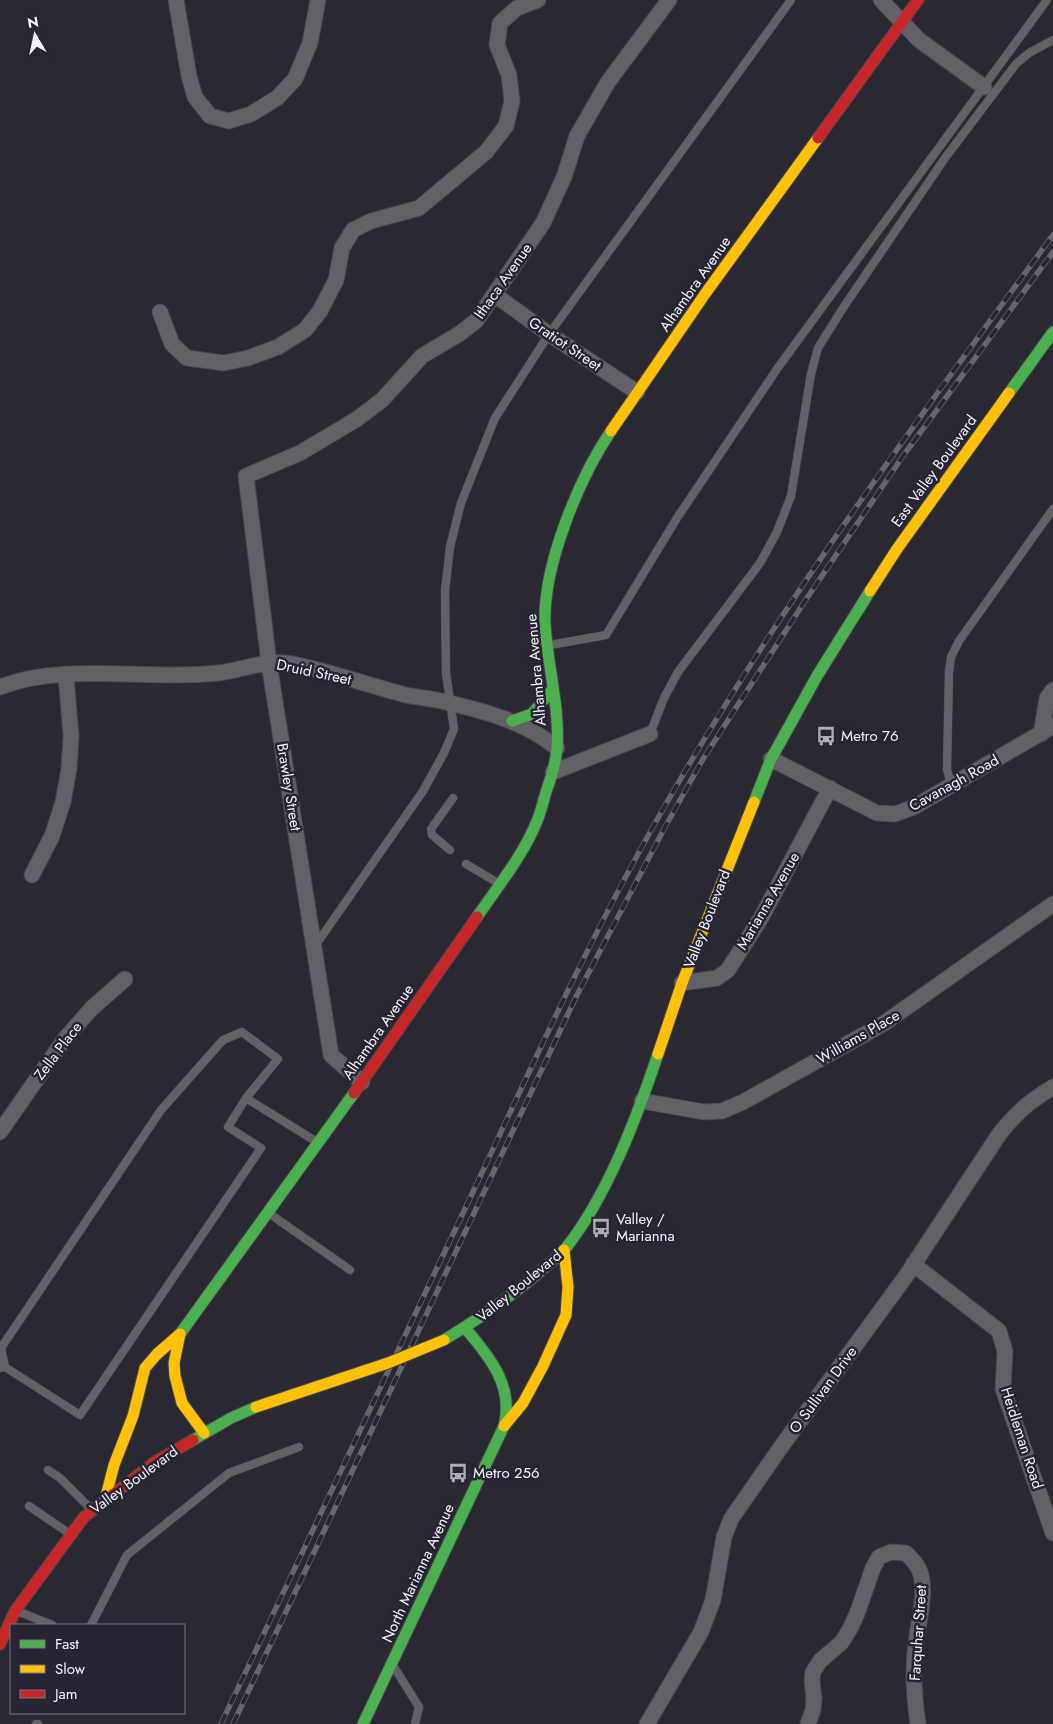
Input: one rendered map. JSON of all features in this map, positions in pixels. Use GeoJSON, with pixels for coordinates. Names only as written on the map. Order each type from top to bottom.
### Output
{"type":"FeatureCollection","features":[{"type":"Feature","properties":{"kind":"main road","name":"Alhambra Avenue"},"geometry":{"type":"LineString","coordinates":[[180,1334],[319,1143],[519,856],[537,821],[553,772],[557,748],[557,727],[545,622],[548,585],[565,522],[605,440],[637,392],[705,294],[918,0]]}},
{"type":"Feature","properties":{"kind":"main road","name":"East Valley Boulevard"},"geometry":{"type":"LineString","coordinates":[[844,630],[907,534],[1053,332]]}},
{"type":"Feature","properties":{"kind":"main road","name":"Valley Boulevard"},"geometry":{"type":"LineString","coordinates":[[0,1644],[15,1611],[84,1517],[155,1462],[231,1418],[388,1363],[444,1340],[465,1328],[520,1289],[564,1250],[588,1216],[611,1171],[642,1101],[682,983],[771,759],[844,630]]}},
{"type":"Feature","properties":{"kind":"main road"},"geometry":{"type":"LineString","coordinates":[[512,721],[532,714],[552,690]]}},
{"type":"Feature","properties":{"kind":"main road"},"geometry":{"type":"LineString","coordinates":[[504,1426],[523,1404],[566,1315],[568,1286],[564,1250]]}},
{"type":"Feature","properties":{"kind":"main road","name":"North Marianna Avenue"},"geometry":{"type":"LineString","coordinates":[[363,1724],[504,1426],[507,1402],[502,1381],[482,1348],[465,1328]]}},
{"type":"Feature","properties":{"kind":"main road"},"geometry":{"type":"LineString","coordinates":[[180,1334],[174,1363],[175,1376],[182,1403],[204,1433]]}},
{"type":"Feature","properties":{"kind":"main road"},"geometry":{"type":"LineString","coordinates":[[105,1500],[114,1465],[133,1416],[145,1368],[157,1354],[180,1334]]}},
{"type":"Feature","properties":{"kind":"street"},"geometry":{"type":"LineString","coordinates":[[176,0],[189,76],[195,97],[210,116],[229,121],[251,114],[277,98],[295,79],[310,43],[318,0]]}},
{"type":"Feature","properties":{"kind":"street"},"geometry":{"type":"LineString","coordinates":[[160,312],[172,344],[187,358],[224,363],[248,358],[278,346],[305,330],[320,311],[336,280],[342,248],[353,230],[371,221],[419,208],[486,152],[506,126],[512,101],[509,75],[498,46],[500,23],[517,8],[538,0]]}},
{"type":"Feature","properties":{"kind":"street","name":"Ithaca Avenue"},"geometry":{"type":"LineString","coordinates":[[246,476],[300,453],[357,419],[382,400],[422,356],[459,334],[476,321],[543,223],[564,177],[577,136],[608,82],[668,0]]}},
{"type":"Feature","properties":{"kind":"street"},"geometry":{"type":"LineString","coordinates":[[880,0],[919,40],[984,86]]}},
{"type":"Feature","properties":{"kind":"street","name":"Gratiot Street"},"geometry":{"type":"LineString","coordinates":[[495,295],[549,334],[637,392]]}},
{"type":"Feature","properties":{"kind":"street","name":"Brawley Street"},"geometry":{"type":"LineString","coordinates":[[246,476],[269,662],[331,1055],[362,1082]]}},
{"type":"Feature","properties":{"kind":"street","name":"Druid Street"},"geometry":{"type":"LineString","coordinates":[[0,687],[39,677],[218,673],[269,662],[287,663],[312,668],[407,695],[450,702],[512,721],[542,735],[557,748]]}},
{"type":"Feature","properties":{"kind":"street"},"geometry":{"type":"LineString","coordinates":[[32,875],[52,836],[63,802],[69,769],[71,736],[66,675]]}},
{"type":"Feature","properties":{"kind":"street"},"geometry":{"type":"LineString","coordinates":[[1047,730],[1047,698],[1053,690]]}},
{"type":"Feature","properties":{"kind":"street","name":"Cavanagh Road"},"geometry":{"type":"LineString","coordinates":[[771,759],[877,813],[896,814],[914,808],[1047,730]]}},
{"type":"Feature","properties":{"kind":"street"},"geometry":{"type":"LineString","coordinates":[[553,772],[650,734]]}},
{"type":"Feature","properties":{"kind":"street","name":"Marianna Avenue"},"geometry":{"type":"LineString","coordinates":[[682,983],[717,978],[728,970],[761,918],[830,788]]}},
{"type":"Feature","properties":{"kind":"street","name":"Williams Place"},"geometry":{"type":"LineString","coordinates":[[642,1101],[704,1112],[722,1111],[743,1102],[883,1024],[1053,904]]}},
{"type":"Feature","properties":{"kind":"street","name":"Zella Place"},"geometry":{"type":"LineString","coordinates":[[0,1132],[64,1040],[92,1008],[125,979]]}},
{"type":"Feature","properties":{"kind":"street","name":"O Sullivan Drive"},"geometry":{"type":"LineString","coordinates":[[647,1724],[701,1632],[713,1600],[724,1538],[731,1520],[781,1447],[913,1264],[1000,1133],[1016,1114],[1034,1099],[1053,1087]]}},
{"type":"Feature","properties":{"kind":"street","name":"Heidleman Road"},"geometry":{"type":"LineString","coordinates":[[913,1264],[999,1331],[1005,1351],[1003,1389],[1053,1532]]}},
{"type":"Feature","properties":{"kind":"street","name":"Farquhar Street"},"geometry":{"type":"LineString","coordinates":[[808,1724],[813,1710],[812,1681],[814,1672],[820,1661],[842,1642],[851,1627],[879,1557],[891,1552],[906,1553],[915,1562],[921,1575],[922,1595],[915,1646],[914,1678],[914,1698],[918,1724]]}},
{"type":"Feature","properties":{"kind":"lane"},"geometry":{"type":"LineString","coordinates":[[315,947],[423,792],[444,754],[454,729],[446,673],[445,591],[450,547],[461,502],[495,418],[549,334],[791,0]]}},
{"type":"Feature","properties":{"kind":"lane"},"geometry":{"type":"LineString","coordinates":[[547,646],[606,635],[677,518],[777,369],[1047,0]]}},
{"type":"Feature","properties":{"kind":"lane"},"geometry":{"type":"LineString","coordinates":[[650,734],[664,698],[678,672],[760,564],[777,532],[791,496],[811,374],[818,348],[843,308],[940,166],[1016,64],[1029,53],[1053,40]]}},
{"type":"Feature","properties":{"kind":"lane"},"geometry":{"type":"LineString","coordinates":[[952,786],[947,770],[951,657],[959,641],[1053,509]]}},
{"type":"Feature","properties":{"kind":"lane"},"geometry":{"type":"LineString","coordinates":[[450,850],[432,835],[431,829],[453,798]]}},
{"type":"Feature","properties":{"kind":"lane"},"geometry":{"type":"LineString","coordinates":[[466,864],[500,884]]}},
{"type":"Feature","properties":{"kind":"lane"},"geometry":{"type":"LineString","coordinates":[[242,1032],[278,1059],[246,1098],[228,1127],[261,1148],[80,1415],[3,1368],[1,1348],[161,1110],[223,1040],[242,1032]]}},
{"type":"Feature","properties":{"kind":"lane"},"geometry":{"type":"LineString","coordinates":[[246,1098],[319,1143]]}},
{"type":"Feature","properties":{"kind":"lane"},"geometry":{"type":"LineString","coordinates":[[268,1212],[350,1270]]}},
{"type":"Feature","properties":{"kind":"lane"},"geometry":{"type":"LineString","coordinates":[[92,1624],[127,1555],[229,1474],[299,1447]]}},
{"type":"Feature","properties":{"kind":"lane"},"geometry":{"type":"LineString","coordinates":[[48,1470],[60,1478],[92,1511]]}},
{"type":"Feature","properties":{"kind":"lane"},"geometry":{"type":"LineString","coordinates":[[29,1506],[70,1534]]}},
{"type":"Feature","properties":{"kind":"lane"},"geometry":{"type":"LineString","coordinates":[[15,1611],[49,1624]]}},
{"type":"Feature","properties":{"kind":"lane"},"geometry":{"type":"LineString","coordinates":[[392,1663],[419,1707],[414,1724]]}},
{"type":"Feature","properties":{"kind":"railway"},"geometry":{"type":"LineString","coordinates":[[221,1724],[557,1013],[606,914],[658,818],[749,667],[797,593],[898,448],[1053,235]]}},
{"type":"Feature","properties":{"kind":"railway"},"geometry":{"type":"LineString","coordinates":[[233,1724],[576,997],[665,827],[703,759],[805,601],[903,456],[1053,252]]}},
{"type":"Feature","properties":{"kind":"traffic: fast"},"geometry":{"type":"LineString","coordinates":[[1009,393],[1053,332]]}},
{"type":"Feature","properties":{"kind":"traffic: fast"},"geometry":{"type":"LineString","coordinates":[[477,917],[525,846],[540,814],[553,770],[557,748],[557,717],[545,623],[550,576],[565,523],[587,473],[611,431]]}},
{"type":"Feature","properties":{"kind":"traffic: fast"},"geometry":{"type":"LineString","coordinates":[[754,802],[771,759],[817,676],[870,591]]}},
{"type":"Feature","properties":{"kind":"traffic: fast"},"geometry":{"type":"LineString","coordinates":[[512,721],[532,714],[552,690]]}},
{"type":"Feature","properties":{"kind":"traffic: fast"},"geometry":{"type":"LineString","coordinates":[[444,1340],[507,1298],[565,1249],[594,1205],[619,1156],[641,1104],[658,1054]]}},
{"type":"Feature","properties":{"kind":"traffic: fast"},"geometry":{"type":"LineString","coordinates":[[180,1334],[354,1093]]}},
{"type":"Feature","properties":{"kind":"traffic: fast"},"geometry":{"type":"LineString","coordinates":[[363,1724],[504,1426],[506,1398],[503,1385],[491,1361],[465,1328]]}},
{"type":"Feature","properties":{"kind":"traffic: fast"},"geometry":{"type":"LineString","coordinates":[[193,1440],[231,1418],[256,1407]]}},
{"type":"Feature","properties":{"kind":"traffic: slow"},"geometry":{"type":"LineString","coordinates":[[611,431],[705,294],[818,138]]}},
{"type":"Feature","properties":{"kind":"traffic: slow"},"geometry":{"type":"LineString","coordinates":[[870,591],[897,549],[1009,393]]}},
{"type":"Feature","properties":{"kind":"traffic: slow"},"geometry":{"type":"LineString","coordinates":[[658,1054],[682,983],[754,802]]}},
{"type":"Feature","properties":{"kind":"traffic: slow"},"geometry":{"type":"LineString","coordinates":[[504,1426],[523,1403],[543,1366],[566,1315],[568,1287],[564,1250]]}},
{"type":"Feature","properties":{"kind":"traffic: slow"},"geometry":{"type":"LineString","coordinates":[[180,1334],[174,1363],[175,1376],[182,1403],[204,1433]]}},
{"type":"Feature","properties":{"kind":"traffic: slow"},"geometry":{"type":"LineString","coordinates":[[105,1500],[114,1465],[133,1416],[145,1368],[157,1354],[180,1334]]}},
{"type":"Feature","properties":{"kind":"traffic: slow"},"geometry":{"type":"LineString","coordinates":[[256,1407],[388,1363],[444,1340]]}},
{"type":"Feature","properties":{"kind":"traffic: jam"},"geometry":{"type":"LineString","coordinates":[[818,138],[918,0]]}},
{"type":"Feature","properties":{"kind":"traffic: jam"},"geometry":{"type":"LineString","coordinates":[[354,1093],[477,917]]}},
{"type":"Feature","properties":{"kind":"traffic: jam"},"geometry":{"type":"LineString","coordinates":[[0,1644],[15,1611],[84,1517],[155,1462],[193,1440]]}},
{"type":"Feature","properties":{"kind":"place","name":"Metro 76"},"geometry":{"type":"Point","coordinates":[826,736]}},
{"type":"Feature","properties":{"kind":"place","name":"Valley / Marianna"},"geometry":{"type":"Point","coordinates":[601,1228]}},
{"type":"Feature","properties":{"kind":"place","name":"Metro 256"},"geometry":{"type":"Point","coordinates":[458,1473]}}]}
